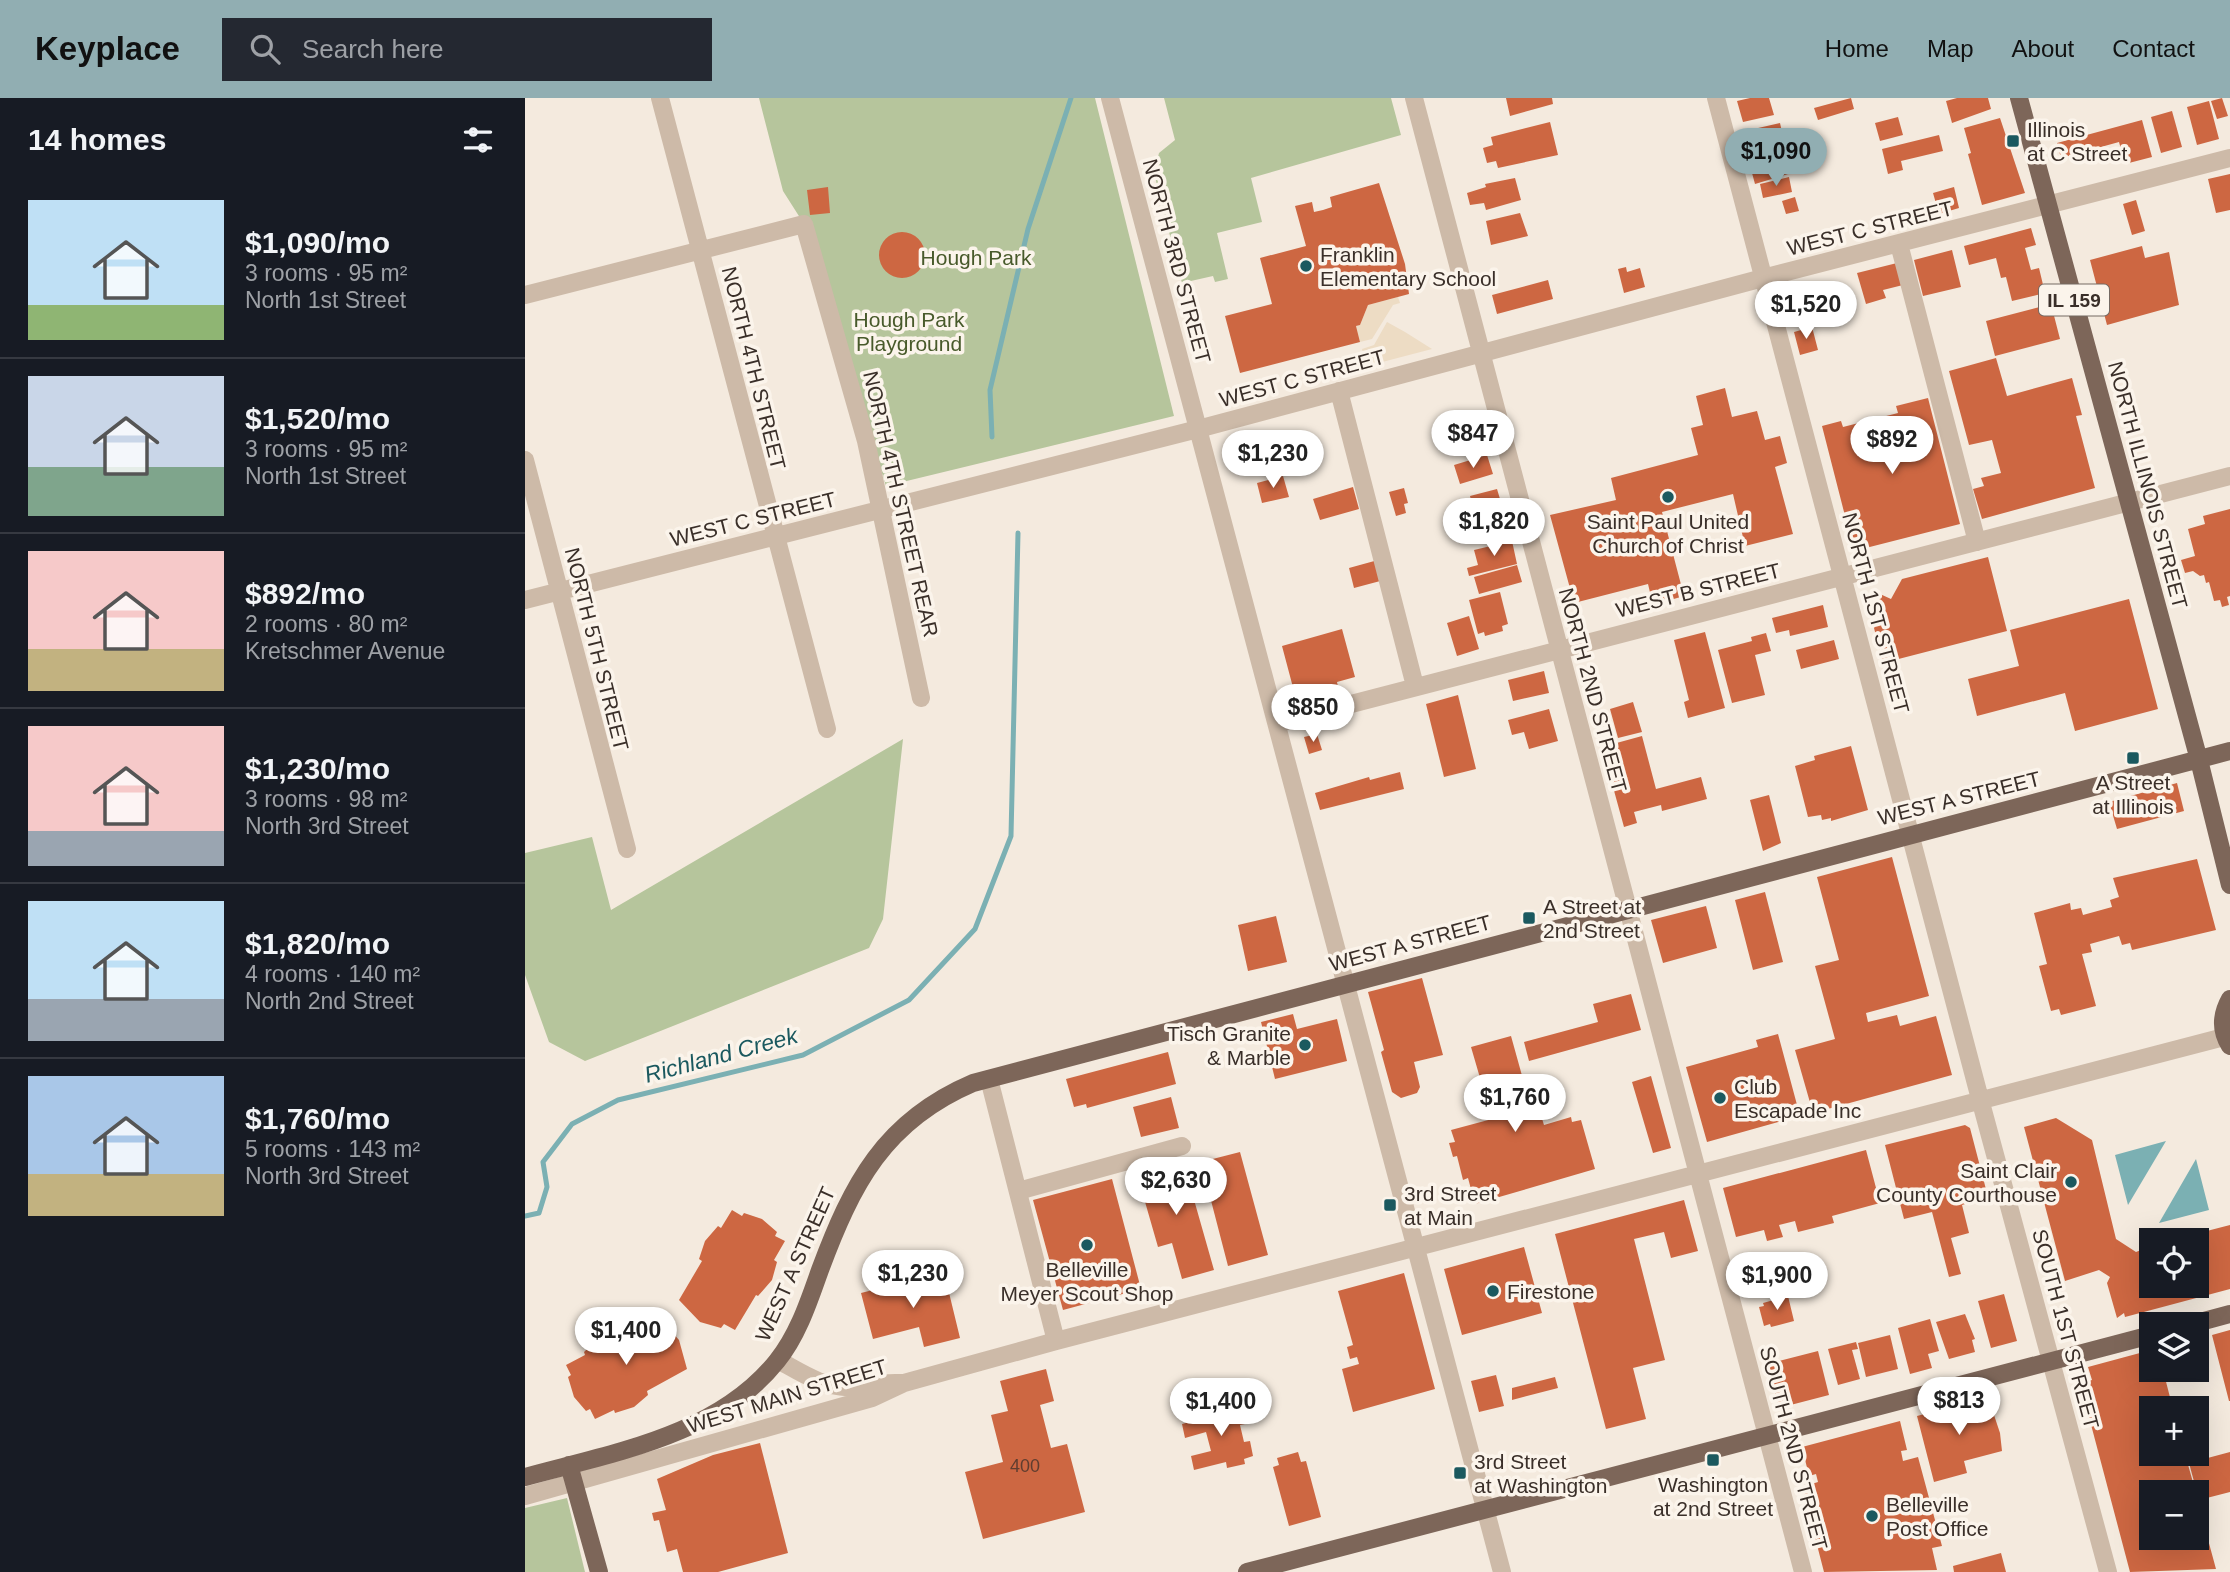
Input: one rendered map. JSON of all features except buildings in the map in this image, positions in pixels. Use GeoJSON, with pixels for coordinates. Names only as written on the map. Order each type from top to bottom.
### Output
{"type":"FeatureCollection","features":[{"type":"Feature","properties":{"kind":"main road","name":"NORTH ILLINOIS STREET"},"geometry":{"type":"LineString","coordinates":[[2019,98],[2199,760],[2230,885]]}},
{"type":"Feature","properties":{"kind":"main road","name":"WEST A STREET"},"geometry":{"type":"LineString","coordinates":[[778,1360],[808,1303],[853,1189],[878,1154],[908,1122],[953,1092],[989,1079],[1347,983],[2230,751]]}},
{"type":"Feature","properties":{"kind":"main road"},"geometry":{"type":"LineString","coordinates":[[2227,1041],[2223,1015],[2230,999]]}},
{"type":"Feature","properties":{"kind":"main road"},"geometry":{"type":"LineString","coordinates":[[2209,1320],[2230,1314]]}},
{"type":"Feature","properties":{"kind":"main road"},"geometry":{"type":"LineString","coordinates":[[1247,1572],[2139,1338]]}},
{"type":"Feature","properties":{"kind":"main road","name":"WEST MAIN STREET"},"geometry":{"type":"LineString","coordinates":[[525,1477],[659,1439],[734,1401],[778,1360]]}},
{"type":"Feature","properties":{"kind":"main road"},"geometry":{"type":"LineString","coordinates":[[569,1465],[599,1572]]}},
{"type":"Feature","properties":{"kind":"street","name":"NORTH 4TH STREET"},"geometry":{"type":"LineString","coordinates":[[660,98],[774,537],[827,729]]}},
{"type":"Feature","properties":{"kind":"street","name":"NORTH 3RD STREET"},"geometry":{"type":"LineString","coordinates":[[1109,98],[1503,1572]]}},
{"type":"Feature","properties":{"kind":"street","name":"NORTH 2ND STREET"},"geometry":{"type":"LineString","coordinates":[[1413,98],[1697,1172]]}},
{"type":"Feature","properties":{"kind":"street","name":"NORTH 1ST STREET"},"geometry":{"type":"LineString","coordinates":[[1716,98],[1980,1099]]}},
{"type":"Feature","properties":{"kind":"street","name":"WEST C STREET"},"geometry":{"type":"LineString","coordinates":[[525,600],[1198,429],[1763,278],[2048,207],[2230,158]]}},
{"type":"Feature","properties":{"kind":"street","name":"NORTH 4TH STREET REAR"},"geometry":{"type":"LineString","coordinates":[[700,250],[804,224],[866,441],[921,698]]}},
{"type":"Feature","properties":{"kind":"street"},"geometry":{"type":"LineString","coordinates":[[1899,244],[1977,542]]}},
{"type":"Feature","properties":{"kind":"street"},"geometry":{"type":"LineString","coordinates":[[525,295],[700,250]]}},
{"type":"Feature","properties":{"kind":"street"},"geometry":{"type":"LineString","coordinates":[[1339,391],[1415,686]]}},
{"type":"Feature","properties":{"kind":"street","name":"NORTH 5TH STREET"},"geometry":{"type":"LineString","coordinates":[[525,460],[627,849]]}},
{"type":"Feature","properties":{"kind":"street","name":"WEST B STREET"},"geometry":{"type":"LineString","coordinates":[[1278,723],[2230,475]]}},
{"type":"Feature","properties":{"kind":"street"},"geometry":{"type":"LineString","coordinates":[[904,1383],[1697,1172],[1980,1099],[2227,1041]]}},
{"type":"Feature","properties":{"kind":"street"},"geometry":{"type":"LineString","coordinates":[[989,1079],[1056,1341]]}},
{"type":"Feature","properties":{"kind":"street","name":"SOUTH 1ST STREET"},"geometry":{"type":"LineString","coordinates":[[1980,1099],[2108,1572]]}},
{"type":"Feature","properties":{"kind":"street"},"geometry":{"type":"LineString","coordinates":[[1018,1191],[1182,1146]]}},
{"type":"Feature","properties":{"kind":"street","name":"SOUTH 2ND STREET"},"geometry":{"type":"LineString","coordinates":[[1697,1172],[1803,1572]]}},
{"type":"Feature","properties":{"kind":"street","name":"WEST MAIN STREET"},"geometry":{"type":"LineString","coordinates":[[778,1360],[825,1384],[850,1388],[875,1381],[904,1383]]}},
{"type":"Feature","properties":{"kind":"street","name":"WEST MAIN STREET"},"geometry":{"type":"LineString","coordinates":[[525,1496],[871,1398],[904,1383]]}},
{"type":"Feature","properties":{"kind":"green space","name":"Hough Park"},"geometry":{"type":"Polygon","coordinates":[[[759,98],[1095,98],[1174,416],[886,486],[804,224],[783,191],[759,98]]]}},
{"type":"Feature","properties":{"kind":"green space"},"geometry":{"type":"Polygon","coordinates":[[[1164,98],[1391,98],[1401,135],[1251,178],[1262,222],[1217,233],[1228,279],[1215,282],[1213,276],[1182,283],[1154,173],[1159,153],[1175,140],[1164,98]]]}},
{"type":"Feature","properties":{"kind":"green space"},"geometry":{"type":"Polygon","coordinates":[[[903,739],[883,919],[869,948],[585,1061],[549,1042],[525,975],[525,853],[592,837],[611,910],[903,739]]]}},
{"type":"Feature","properties":{"kind":"green space"},"geometry":{"type":"Polygon","coordinates":[[[567,1498],[585,1572],[525,1572],[525,1508],[567,1498]]]}},
{"type":"Feature","properties":{"kind":"shaded area"},"geometry":{"type":"Polygon","coordinates":[[[1398,297],[1400,303],[1393,305],[1372,339],[1360,342],[1356,326],[1360,325],[1368,305],[1398,297]]]}},
{"type":"Feature","properties":{"kind":"shaded area"},"geometry":{"type":"Polygon","coordinates":[[[1387,322],[1432,349],[1367,366],[1362,349],[1374,345],[1387,322]]]}},
{"type":"Feature","properties":{"kind":"water"},"geometry":{"type":"Polygon","coordinates":[[[2166,1141],[2128,1205],[2115,1155],[2166,1141]]]}},
{"type":"Feature","properties":{"kind":"water"},"geometry":{"type":"Polygon","coordinates":[[[2196,1159],[2209,1210],[2159,1223],[2196,1159]]]}},
{"type":"Feature","properties":{"kind":"waterway","name":"Richland Creek"},"geometry":{"type":"LineString","coordinates":[[992,437],[990,390],[1028,229],[1071,98]]}},
{"type":"Feature","properties":{"kind":"waterway","name":"Richland Creek"},"geometry":{"type":"LineString","coordinates":[[525,1216],[539,1213],[547,1187],[543,1162],[572,1124],[618,1100],[803,1055],[909,1000],[975,929],[1011,836],[1018,533]]}},
{"type":"Feature","properties":{"kind":"place","name":"Illinois at C Street"},"geometry":{"type":"Point","coordinates":[2013,141]}},
{"type":"Feature","properties":{"kind":"place","name":"Franklin Elementary School"},"geometry":{"type":"Point","coordinates":[1306,266]}},
{"type":"Feature","properties":{"kind":"place","name":"Saint Paul United Church of Christ"},"geometry":{"type":"Point","coordinates":[1668,497]}},
{"type":"Feature","properties":{"kind":"place","name":"A Street at Illinois"},"geometry":{"type":"Point","coordinates":[2133,758]}},
{"type":"Feature","properties":{"kind":"place","name":"A Street at 2nd Street"},"geometry":{"type":"Point","coordinates":[1529,918]}},
{"type":"Feature","properties":{"kind":"place","name":"Tisch Granite & Marble"},"geometry":{"type":"Point","coordinates":[1305,1045]}},
{"type":"Feature","properties":{"kind":"place","name":"Club Escapade Inc"},"geometry":{"type":"Point","coordinates":[1720,1098]}},
{"type":"Feature","properties":{"kind":"place","name":"Saint Clair County Courthouse"},"geometry":{"type":"Point","coordinates":[2071,1182]}},
{"type":"Feature","properties":{"kind":"place","name":"3rd Street at Main"},"geometry":{"type":"Point","coordinates":[1390,1205]}},
{"type":"Feature","properties":{"kind":"place","name":"Belleville Meyer Scout Shop"},"geometry":{"type":"Point","coordinates":[1087,1245]}},
{"type":"Feature","properties":{"kind":"place","name":"Firestone"},"geometry":{"type":"Point","coordinates":[1493,1291]}},
{"type":"Feature","properties":{"kind":"place","name":"Washington at 2nd Street"},"geometry":{"type":"Point","coordinates":[1713,1460]}},
{"type":"Feature","properties":{"kind":"place","name":"3rd Street at Washington"},"geometry":{"type":"Point","coordinates":[1460,1473]}},
{"type":"Feature","properties":{"kind":"place","name":"Belleville Post Office"},"geometry":{"type":"Point","coordinates":[1872,1516]}},
{"type":"Feature","properties":{"kind":"park label","name":"Hough Park Playground"},"geometry":{"type":"Point","coordinates":[909,331]}}]}
